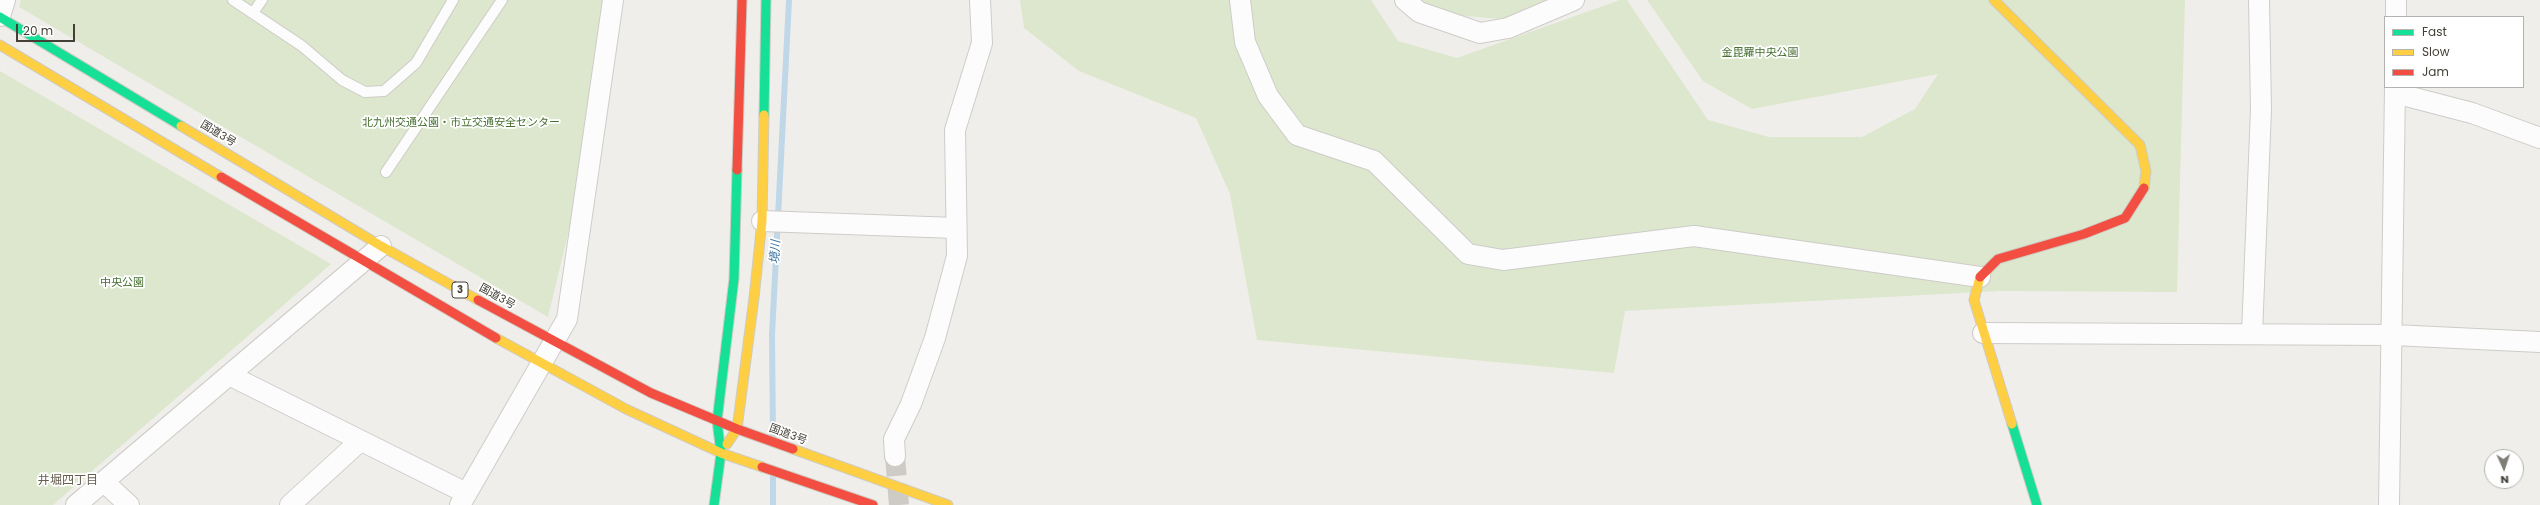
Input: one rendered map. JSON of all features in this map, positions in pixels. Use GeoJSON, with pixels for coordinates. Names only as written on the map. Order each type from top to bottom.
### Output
{"type":"FeatureCollection","features":[{"type":"Feature","properties":{"kind":"main road"},"geometry":{"type":"LineString","coordinates":[[714,505],[721,453],[717,421],[734,279],[742,0]]}},
{"type":"Feature","properties":{"kind":"main road"},"geometry":{"type":"LineString","coordinates":[[721,453],[737,429],[754,298],[762,221],[766,0]]}},
{"type":"Feature","properties":{"kind":"main road"},"geometry":{"type":"LineString","coordinates":[[1994,0],[2140,145],[2146,171],[2144,191],[2125,218],[2084,234],[1998,259],[1980,277],[1974,300],[2036,505]]}},
{"type":"Feature","properties":{"kind":"main road","name":"国道3号"},"geometry":{"type":"LineString","coordinates":[[0,16],[381,246],[553,342],[651,393],[737,429],[948,505]]}},
{"type":"Feature","properties":{"kind":"main road","name":"3"},"geometry":{"type":"LineString","coordinates":[[0,45],[363,262],[540,363],[626,409],[721,453],[873,505]]}},
{"type":"Feature","properties":{"kind":"street"},"geometry":{"type":"LineString","coordinates":[[0,16],[5,0]]}},
{"type":"Feature","properties":{"kind":"street"},"geometry":{"type":"LineString","coordinates":[[229,376],[360,441],[463,499],[540,363],[567,319],[613,0]]}},
{"type":"Feature","properties":{"kind":"street"},"geometry":{"type":"LineString","coordinates":[[895,456],[894,439],[911,404],[937,330],[957,256],[955,130],[982,43],[980,0]]}},
{"type":"Feature","properties":{"kind":"street"},"geometry":{"type":"LineString","coordinates":[[1240,0],[1245,42],[1268,96],[1297,135],[1374,161],[1468,254],[1503,260],[1694,236],[1980,277]]}},
{"type":"Feature","properties":{"kind":"street"},"geometry":{"type":"LineString","coordinates":[[1405,0],[1419,12],[1480,33],[1508,28],[1574,0]]}},
{"type":"Feature","properties":{"kind":"street"},"geometry":{"type":"LineString","coordinates":[[2252,334],[2261,109],[2259,0]]}},
{"type":"Feature","properties":{"kind":"street"},"geometry":{"type":"LineString","coordinates":[[2396,0],[2396,16]]}},
{"type":"Feature","properties":{"kind":"street"},"geometry":{"type":"LineString","coordinates":[[2389,505],[2393,335],[2395,90],[2472,112],[2540,138]]}},
{"type":"Feature","properties":{"kind":"street"},"geometry":{"type":"LineString","coordinates":[[762,221],[956,228]]}},
{"type":"Feature","properties":{"kind":"street"},"geometry":{"type":"LineString","coordinates":[[76,505],[381,246]]}},
{"type":"Feature","properties":{"kind":"street"},"geometry":{"type":"LineString","coordinates":[[1983,333],[2393,335],[2540,342]]}},
{"type":"Feature","properties":{"kind":"street"},"geometry":{"type":"LineString","coordinates":[[290,505],[360,441]]}},
{"type":"Feature","properties":{"kind":"street"},"geometry":{"type":"LineString","coordinates":[[104,482],[129,505]]}},
{"type":"Feature","properties":{"kind":"lane"},"geometry":{"type":"LineString","coordinates":[[234,0],[302,46],[342,80],[365,92],[384,91],[416,63],[453,0]]}},
{"type":"Feature","properties":{"kind":"lane"},"geometry":{"type":"LineString","coordinates":[[252,13],[262,0]]}},
{"type":"Feature","properties":{"kind":"lane"},"geometry":{"type":"LineString","coordinates":[[386,172],[498,1]]}},
{"type":"Feature","properties":{"kind":"green space","name":"北九州交通公園・市立交通安全センター"},"geometry":{"type":"Polygon","coordinates":[[[21,0],[604,0],[574,209],[548,317],[19,7],[21,0]]]}},
{"type":"Feature","properties":{"kind":"green space","name":"金毘羅中央公園"},"geometry":{"type":"Polygon","coordinates":[[[1020,0],[1371,0],[1398,41],[1457,58],[1620,0],[1627,0],[1708,120],[1769,137],[1862,137],[1915,109],[1938,74],[1752,109],[1703,81],[1647,0],[2185,0],[2177,292],[1999,291],[1625,311],[1614,373],[1257,340],[1230,194],[1196,118],[1079,71],[1024,28],[1020,0]]]}},
{"type":"Feature","properties":{"kind":"green space"},"geometry":{"type":"Polygon","coordinates":[[[1411,0],[1556,0],[1524,21],[1419,12],[1411,0]]]}},
{"type":"Feature","properties":{"kind":"green space","name":"中央公園"},"geometry":{"type":"Polygon","coordinates":[[[0,71],[331,264],[53,505],[0,505],[0,71]]]}},
{"type":"Feature","properties":{"kind":"waterway","name":"境川"},"geometry":{"type":"LineString","coordinates":[[773,438],[772,335],[789,0]]}},
{"type":"Feature","properties":{"kind":"waterway","name":"境川"},"geometry":{"type":"LineString","coordinates":[[773,475],[773,505]]}},
{"type":"Feature","properties":{"kind":"tunnel"},"geometry":{"type":"LineString","coordinates":[[895,456],[899,505]]}},
{"type":"Feature","properties":{"kind":"traffic: fast"},"geometry":{"type":"LineString","coordinates":[[764,115],[766,0]]}},
{"type":"Feature","properties":{"kind":"traffic: fast"},"geometry":{"type":"LineString","coordinates":[[0,17],[181,126]]}},
{"type":"Feature","properties":{"kind":"traffic: fast"},"geometry":{"type":"LineString","coordinates":[[714,505],[721,453],[717,421],[734,279],[737,170]]}},
{"type":"Feature","properties":{"kind":"traffic: fast"},"geometry":{"type":"LineString","coordinates":[[2012,424],[2037,505]]}},
{"type":"Feature","properties":{"kind":"traffic: slow"},"geometry":{"type":"LineString","coordinates":[[1994,0],[2140,145],[2146,171],[2144,188]]}},
{"type":"Feature","properties":{"kind":"traffic: slow"},"geometry":{"type":"LineString","coordinates":[[0,45],[221,177]]}},
{"type":"Feature","properties":{"kind":"traffic: slow"},"geometry":{"type":"LineString","coordinates":[[727,444],[737,429],[754,298],[762,221],[764,115]]}},
{"type":"Feature","properties":{"kind":"traffic: slow"},"geometry":{"type":"LineString","coordinates":[[181,126],[381,246],[478,300]]}},
{"type":"Feature","properties":{"kind":"traffic: slow"},"geometry":{"type":"LineString","coordinates":[[1980,277],[1974,300],[2012,424]]}},
{"type":"Feature","properties":{"kind":"traffic: slow"},"geometry":{"type":"LineString","coordinates":[[496,338],[626,409],[721,453],[762,467]]}},
{"type":"Feature","properties":{"kind":"traffic: slow"},"geometry":{"type":"LineString","coordinates":[[793,449],[948,505]]}},
{"type":"Feature","properties":{"kind":"traffic: jam"},"geometry":{"type":"LineString","coordinates":[[737,170],[742,0]]}},
{"type":"Feature","properties":{"kind":"traffic: jam"},"geometry":{"type":"LineString","coordinates":[[221,177],[496,338]]}},
{"type":"Feature","properties":{"kind":"traffic: jam"},"geometry":{"type":"LineString","coordinates":[[1980,277],[1998,259],[2084,234],[2125,218],[2144,188]]}},
{"type":"Feature","properties":{"kind":"traffic: jam"},"geometry":{"type":"LineString","coordinates":[[478,300],[651,393],[737,429],[793,449]]}},
{"type":"Feature","properties":{"kind":"traffic: jam"},"geometry":{"type":"LineString","coordinates":[[762,467],[873,505]]}},
{"type":"Feature","properties":{"kind":"district","name":"井堀四丁目"},"geometry":{"type":"Point","coordinates":[68,481]}}]}
